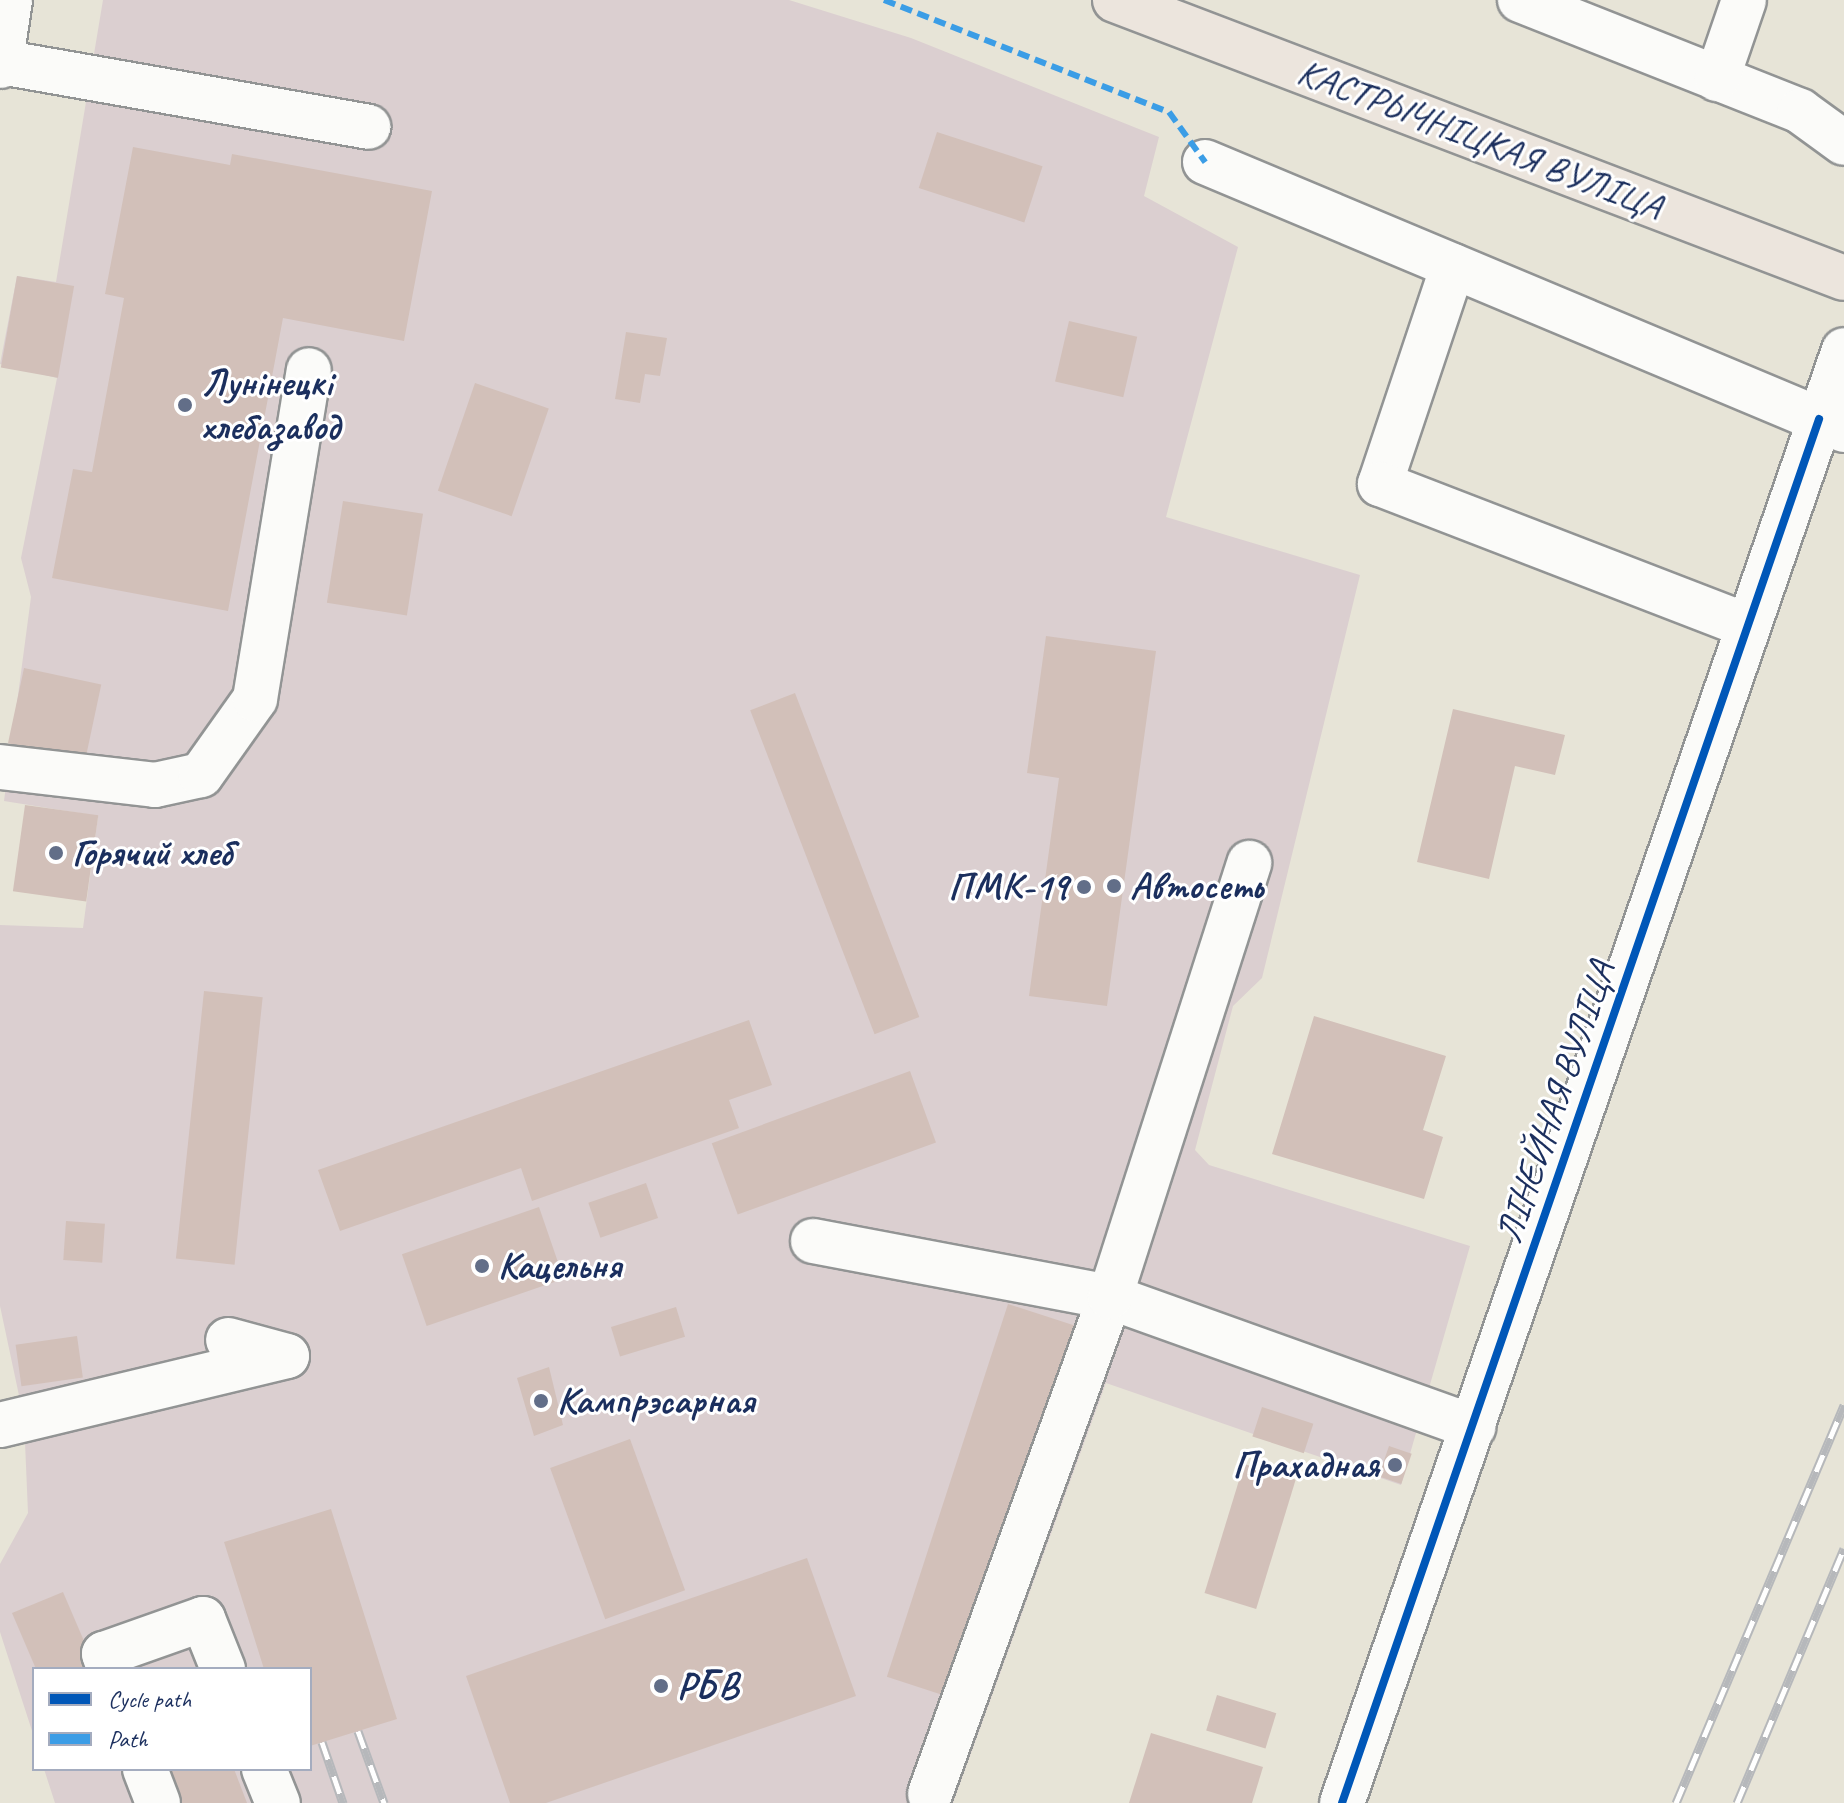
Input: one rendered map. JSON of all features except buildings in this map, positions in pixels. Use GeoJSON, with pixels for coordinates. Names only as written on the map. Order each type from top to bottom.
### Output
{"type":"FeatureCollection","features":[{"type":"Feature","properties":{"kind":"main road","name":"КАСТРЫЧНІЦКАЯ ВУЛІЦА"},"geometry":{"type":"LineString","coordinates":[[1115,0],[1844,278]]}},
{"type":"Feature","properties":{"kind":"street"},"geometry":{"type":"LineString","coordinates":[[10,0],[0,64],[368,127]]}},
{"type":"Feature","properties":{"kind":"street"},"geometry":{"type":"LineString","coordinates":[[1520,0],[1800,111],[1844,143]]}},
{"type":"Feature","properties":{"kind":"street"},"geometry":{"type":"LineString","coordinates":[[1717,79],[1744,0]]}},
{"type":"Feature","properties":{"kind":"street"},"geometry":{"type":"LineString","coordinates":[[1205,162],[1831,425]]}},
{"type":"Feature","properties":{"kind":"street"},"geometry":{"type":"LineString","coordinates":[[1453,266],[1380,484],[1748,626]]}},
{"type":"Feature","properties":{"kind":"street","name":"ЛІНЕЙНАЯ ВУЛІЦА"},"geometry":{"type":"LineString","coordinates":[[1342,1803],[1748,626],[1831,425],[1844,350]]}},
{"type":"Feature","properties":{"kind":"street"},"geometry":{"type":"LineString","coordinates":[[0,767],[155,785],[201,775],[255,699],[309,370]]}},
{"type":"Feature","properties":{"kind":"street"},"geometry":{"type":"LineString","coordinates":[[930,1794],[1110,1297],[1249,863]]}},
{"type":"Feature","properties":{"kind":"street"},"geometry":{"type":"LineString","coordinates":[[813,1241],[1110,1297],[1473,1427]]}},
{"type":"Feature","properties":{"kind":"street"},"geometry":{"type":"LineString","coordinates":[[0,1425],[287,1356],[228,1340]]}},
{"type":"Feature","properties":{"kind":"street"},"geometry":{"type":"LineString","coordinates":[[108,1667],[104,1654],[203,1619],[222,1667]]}},
{"type":"Feature","properties":{"kind":"street"},"geometry":{"type":"LineString","coordinates":[[146,1771],[158,1803]]}},
{"type":"Feature","properties":{"kind":"street"},"geometry":{"type":"LineString","coordinates":[[265,1771],[278,1803]]}},
{"type":"Feature","properties":{"kind":"shaded area"},"geometry":{"type":"Polygon","coordinates":[[[103,0],[789,0],[911,38],[1159,137],[1144,196],[1238,247],[1166,517],[1360,575],[1262,978],[1233,1006],[1195,1150],[1209,1165],[1470,1246],[1401,1485],[1106,1383],[953,1803],[55,1803],[45,1771],[312,1771],[312,1667],[32,1667],[32,1731],[0,1632],[0,1564],[28,1513],[24,1419],[0,1306],[0,925],[83,928],[98,816],[4,801],[31,597],[21,558],[57,378],[0,364],[17,276],[56,282],[103,0]]]}},
{"type":"Feature","properties":{"kind":"railway"},"geometry":{"type":"LineString","coordinates":[[1676,1803],[1844,1405]]}},
{"type":"Feature","properties":{"kind":"railway"},"geometry":{"type":"LineString","coordinates":[[1737,1803],[1844,1549]]}},
{"type":"Feature","properties":{"kind":"railway"},"geometry":{"type":"LineString","coordinates":[[358,1731],[384,1803]]}},
{"type":"Feature","properties":{"kind":"railway"},"geometry":{"type":"LineString","coordinates":[[322,1742],[343,1803]]}},
{"type":"Feature","properties":{"kind":"marked path"},"geometry":{"type":"LineString","coordinates":[[884,0],[1169,112],[1205,162]]}},
{"type":"Feature","properties":{"kind":"cycle path"},"geometry":{"type":"LineString","coordinates":[[1342,1803],[1819,419]]}},
{"type":"Feature","properties":{"kind":"place","name":"Лунінецкі хлебазавод"},"geometry":{"type":"Point","coordinates":[185,405]}},
{"type":"Feature","properties":{"kind":"place","name":"Горячий хлеб"},"geometry":{"type":"Point","coordinates":[56,853]}},
{"type":"Feature","properties":{"kind":"place","name":"Автосеть"},"geometry":{"type":"Point","coordinates":[1114,886]}},
{"type":"Feature","properties":{"kind":"place","name":"ПМК-19"},"geometry":{"type":"Point","coordinates":[1084,887]}},
{"type":"Feature","properties":{"kind":"place","name":"Кацельня"},"geometry":{"type":"Point","coordinates":[482,1266]}},
{"type":"Feature","properties":{"kind":"place","name":"Кампрэсарная"},"geometry":{"type":"Point","coordinates":[541,1401]}},
{"type":"Feature","properties":{"kind":"place","name":"Прахадная"},"geometry":{"type":"Point","coordinates":[1395,1465]}},
{"type":"Feature","properties":{"kind":"place","name":"РБВ"},"geometry":{"type":"Point","coordinates":[661,1686]}}]}
